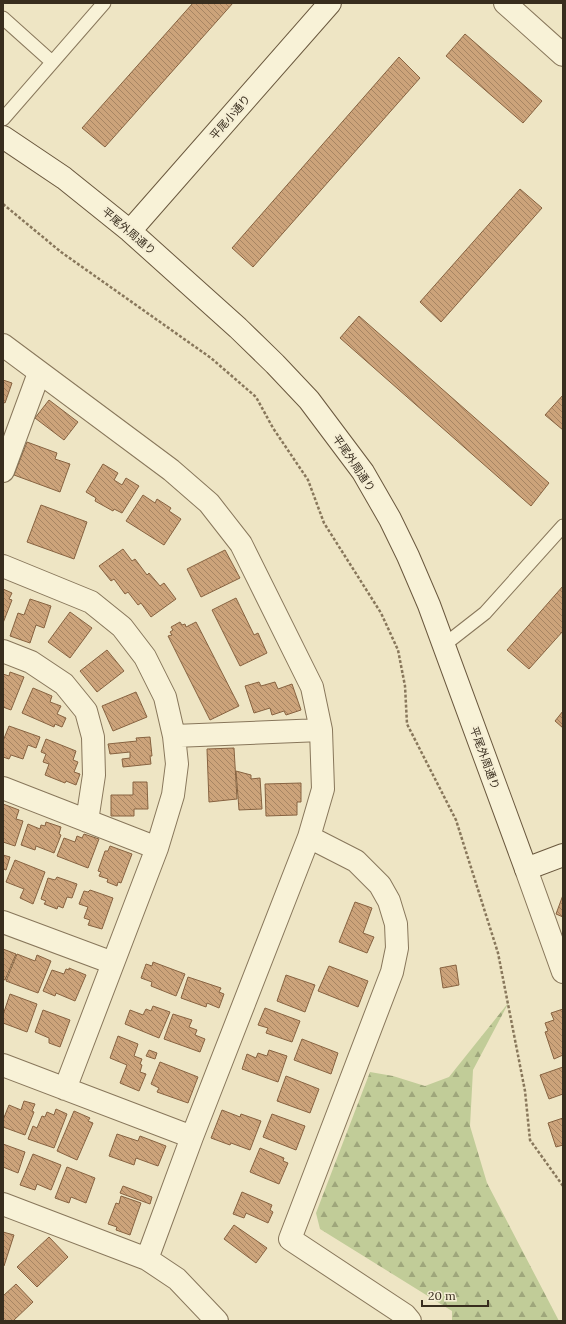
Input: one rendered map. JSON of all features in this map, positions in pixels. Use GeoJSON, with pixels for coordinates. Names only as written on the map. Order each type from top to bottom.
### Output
{"type":"FeatureCollection","features":[{"type":"Feature","properties":{"kind":"street","name":"平尾小通り"},"geometry":{"type":"LineString","coordinates":[[130,231],[330,3]]}},
{"type":"Feature","properties":{"kind":"street"},"geometry":{"type":"LineString","coordinates":[[505,3],[563,55]]}},
{"type":"Feature","properties":{"kind":"street","name":"平尾外周通り"},"geometry":{"type":"LineString","coordinates":[[3,136],[64,178],[130,231],[238,328],[309,400],[363,472],[390,518],[408,556],[444,645],[563,972]]}},
{"type":"Feature","properties":{"kind":"street"},"geometry":{"type":"LineString","coordinates":[[3,345],[171,470],[209,503],[241,544],[312,687],[321,730],[323,789],[309,837],[192,1137],[147,1259]]}},
{"type":"Feature","properties":{"kind":"street"},"geometry":{"type":"LineString","coordinates":[[3,471],[11,427],[39,373]]}},
{"type":"Feature","properties":{"kind":"street"},"geometry":{"type":"LineString","coordinates":[[3,566],[91,602],[122,627],[145,657],[165,697],[174,736],[177,764],[173,795],[157,848],[65,1089]]}},
{"type":"Feature","properties":{"kind":"street"},"geometry":{"type":"LineString","coordinates":[[3,651],[31,662],[64,684],[86,711],[93,737],[94,775],[86,821]]}},
{"type":"Feature","properties":{"kind":"street"},"geometry":{"type":"LineString","coordinates":[[174,736],[321,730]]}},
{"type":"Feature","properties":{"kind":"street"},"geometry":{"type":"LineString","coordinates":[[3,788],[157,848]]}},
{"type":"Feature","properties":{"kind":"street"},"geometry":{"type":"LineString","coordinates":[[309,837],[356,861],[380,884],[389,901],[396,924],[396,948],[392,972],[290,1239],[405,1315],[410,1321]]}},
{"type":"Feature","properties":{"kind":"street"},"geometry":{"type":"LineString","coordinates":[[526,869],[563,855]]}},
{"type":"Feature","properties":{"kind":"street"},"geometry":{"type":"LineString","coordinates":[[3,922],[113,963]]}},
{"type":"Feature","properties":{"kind":"street"},"geometry":{"type":"LineString","coordinates":[[3,1065],[192,1137]]}},
{"type":"Feature","properties":{"kind":"street"},"geometry":{"type":"LineString","coordinates":[[3,1204],[147,1259],[177,1279],[217,1321]]}},
{"type":"Feature","properties":{"kind":"lane"},"geometry":{"type":"LineString","coordinates":[[3,119],[104,3]]}},
{"type":"Feature","properties":{"kind":"lane"},"geometry":{"type":"LineString","coordinates":[[3,18],[52,62]]}},
{"type":"Feature","properties":{"kind":"lane"},"geometry":{"type":"LineString","coordinates":[[444,645],[485,613],[563,526]]}},
{"type":"Feature","properties":{"kind":"path"},"geometry":{"type":"LineString","coordinates":[[3,204],[61,252],[211,358],[256,397],[273,428],[308,480],[324,523],[381,612],[398,650],[405,686],[407,724],[456,820],[498,953],[525,1091],[530,1140],[563,1186]]}},
{"type":"Feature","properties":{"kind":"green space"},"geometry":{"type":"Polygon","coordinates":[[[509,1002],[473,1070],[470,1126],[487,1183],[559,1321],[452,1321],[452,1311],[320,1229],[316,1213],[370,1072],[393,1076],[425,1086],[449,1077],[509,1002]]]}},
{"type":"Feature","properties":{"kind":"building"},"geometry":{"type":"Polygon","coordinates":[[[193,3],[233,3],[105,147],[82,128],[193,3]]]}},
{"type":"Feature","properties":{"kind":"building"},"geometry":{"type":"Polygon","coordinates":[[[465,34],[542,101],[523,123],[446,56],[465,34]]]}},
{"type":"Feature","properties":{"kind":"building"},"geometry":{"type":"Polygon","coordinates":[[[399,57],[420,78],[253,267],[232,248],[399,57]]]}},
{"type":"Feature","properties":{"kind":"building"},"geometry":{"type":"Polygon","coordinates":[[[520,189],[542,208],[441,322],[420,302],[520,189]]]}},
{"type":"Feature","properties":{"kind":"building"},"geometry":{"type":"Polygon","coordinates":[[[359,316],[549,483],[531,506],[340,338],[359,316]]]}},
{"type":"Feature","properties":{"kind":"building"},"geometry":{"type":"Polygon","coordinates":[[[3,380],[12,383],[5,403],[3,402],[3,380]]]}},
{"type":"Feature","properties":{"kind":"building"},"geometry":{"type":"Polygon","coordinates":[[[563,395],[563,430],[545,415],[563,395]]]}},
{"type":"Feature","properties":{"kind":"building"},"geometry":{"type":"Polygon","coordinates":[[[49,400],[78,422],[64,440],[35,418],[49,400]]]}},
{"type":"Feature","properties":{"kind":"building"},"geometry":{"type":"Polygon","coordinates":[[[27,442],[57,453],[55,459],[70,464],[60,492],[14,475],[27,442]]]}},
{"type":"Feature","properties":{"kind":"building"},"geometry":{"type":"Polygon","coordinates":[[[103,464],[118,473],[114,480],[122,485],[126,478],[139,486],[122,513],[114,509],[113,511],[95,501],[96,498],[86,492],[103,464]]]}},
{"type":"Feature","properties":{"kind":"building"},"geometry":{"type":"Polygon","coordinates":[[[143,495],[155,503],[157,499],[171,508],[169,511],[181,519],[164,545],[126,521],[143,495]]]}},
{"type":"Feature","properties":{"kind":"building"},"geometry":{"type":"Polygon","coordinates":[[[41,505],[87,522],[74,559],[27,542],[41,505]]]}},
{"type":"Feature","properties":{"kind":"building"},"geometry":{"type":"Polygon","coordinates":[[[123,549],[132,561],[135,559],[147,575],[149,573],[160,586],[164,583],[176,599],[151,617],[141,603],[138,605],[128,592],[125,594],[114,579],[111,581],[99,566],[123,549]]]}},
{"type":"Feature","properties":{"kind":"building"},"geometry":{"type":"Polygon","coordinates":[[[225,550],[240,578],[201,597],[187,569],[225,550]]]}},
{"type":"Feature","properties":{"kind":"building"},"geometry":{"type":"Polygon","coordinates":[[[563,586],[563,631],[529,669],[507,650],[563,586]]]}},
{"type":"Feature","properties":{"kind":"building"},"geometry":{"type":"Polygon","coordinates":[[[3,589],[12,593],[9,599],[12,600],[3,623],[3,589]]]}},
{"type":"Feature","properties":{"kind":"building"},"geometry":{"type":"Polygon","coordinates":[[[236,598],[254,635],[258,633],[267,653],[240,666],[212,610],[236,598]]]}},
{"type":"Feature","properties":{"kind":"building"},"geometry":{"type":"Polygon","coordinates":[[[30,599],[51,606],[44,628],[36,625],[30,643],[10,636],[18,613],[24,615],[30,599]]]}},
{"type":"Feature","properties":{"kind":"building"},"geometry":{"type":"Polygon","coordinates":[[[70,612],[92,628],[70,658],[48,642],[70,612]]]}},
{"type":"Feature","properties":{"kind":"building"},"geometry":{"type":"Polygon","coordinates":[[[180,622],[182,625],[185,624],[186,627],[196,622],[239,706],[210,720],[168,636],[172,635],[170,632],[173,630],[171,627],[180,622]]]}},
{"type":"Feature","properties":{"kind":"building"},"geometry":{"type":"Polygon","coordinates":[[[107,650],[124,671],[97,692],[80,671],[107,650]]]}},
{"type":"Feature","properties":{"kind":"building"},"geometry":{"type":"Polygon","coordinates":[[[10,672],[24,677],[11,710],[3,707],[3,674],[9,676],[10,672]]]}},
{"type":"Feature","properties":{"kind":"building"},"geometry":{"type":"Polygon","coordinates":[[[259,682],[261,686],[275,682],[278,689],[292,684],[301,710],[286,715],[284,711],[272,715],[270,708],[254,713],[245,686],[259,682]]]}},
{"type":"Feature","properties":{"kind":"building"},"geometry":{"type":"Polygon","coordinates":[[[33,688],[52,696],[50,702],[61,706],[57,714],[66,718],[62,727],[55,724],[54,727],[22,713],[33,688]]]}},
{"type":"Feature","properties":{"kind":"building"},"geometry":{"type":"Polygon","coordinates":[[[136,692],[147,717],[113,731],[102,706],[136,692]]]}},
{"type":"Feature","properties":{"kind":"building"},"geometry":{"type":"Polygon","coordinates":[[[563,711],[563,728],[555,721],[563,711]]]}},
{"type":"Feature","properties":{"kind":"building"},"geometry":{"type":"Polygon","coordinates":[[[9,726],[40,737],[36,748],[28,745],[23,759],[11,755],[9,759],[3,757],[3,741],[9,726]]]}},
{"type":"Feature","properties":{"kind":"building"},"geometry":{"type":"Polygon","coordinates":[[[150,737],[152,756],[150,756],[151,764],[123,767],[122,759],[130,758],[130,752],[110,754],[108,744],[137,741],[136,738],[150,737]]]}},
{"type":"Feature","properties":{"kind":"building"},"geometry":{"type":"Polygon","coordinates":[[[46,739],[76,751],[73,760],[78,762],[74,772],[80,774],[76,785],[66,781],[65,783],[45,775],[49,764],[43,762],[46,754],[41,752],[46,739]]]}},
{"type":"Feature","properties":{"kind":"building"},"geometry":{"type":"Polygon","coordinates":[[[234,748],[237,799],[209,802],[207,749],[234,748]]]}},
{"type":"Feature","properties":{"kind":"building"},"geometry":{"type":"Polygon","coordinates":[[[236,771],[251,775],[251,779],[260,778],[262,809],[239,810],[236,771]]]}},
{"type":"Feature","properties":{"kind":"building"},"geometry":{"type":"Polygon","coordinates":[[[133,782],[147,782],[148,809],[134,809],[134,816],[111,816],[111,795],[133,795],[133,782]]]}},
{"type":"Feature","properties":{"kind":"building"},"geometry":{"type":"Polygon","coordinates":[[[301,783],[301,802],[297,802],[297,815],[266,816],[265,784],[301,783]]]}},
{"type":"Feature","properties":{"kind":"building"},"geometry":{"type":"Polygon","coordinates":[[[3,804],[19,810],[16,819],[23,821],[15,846],[3,842],[3,804]]]}},
{"type":"Feature","properties":{"kind":"building"},"geometry":{"type":"Polygon","coordinates":[[[46,822],[61,827],[59,834],[61,835],[54,853],[36,846],[35,850],[21,845],[28,824],[40,829],[41,825],[45,826],[46,822]]]}},
{"type":"Feature","properties":{"kind":"building"},"geometry":{"type":"Polygon","coordinates":[[[84,834],[99,839],[88,868],[57,856],[64,838],[75,842],[77,836],[82,838],[84,834]]]}},
{"type":"Feature","properties":{"kind":"building"},"geometry":{"type":"Polygon","coordinates":[[[110,846],[132,854],[121,883],[118,882],[117,886],[107,882],[108,879],[99,876],[101,872],[98,871],[105,851],[108,851],[110,846]]]}},
{"type":"Feature","properties":{"kind":"building"},"geometry":{"type":"Polygon","coordinates":[[[3,855],[10,857],[6,870],[3,869],[3,855]]]}},
{"type":"Feature","properties":{"kind":"building"},"geometry":{"type":"Polygon","coordinates":[[[15,860],[45,872],[33,904],[20,898],[24,889],[6,882],[15,860]]]}},
{"type":"Feature","properties":{"kind":"building"},"geometry":{"type":"Polygon","coordinates":[[[57,877],[77,884],[72,898],[67,897],[63,908],[58,906],[57,909],[44,904],[46,901],[41,899],[48,878],[55,880],[57,877]]]}},
{"type":"Feature","properties":{"kind":"building"},"geometry":{"type":"Polygon","coordinates":[[[90,890],[113,898],[102,929],[88,925],[90,920],[84,918],[88,907],[79,904],[84,891],[88,892],[90,890]]]}},
{"type":"Feature","properties":{"kind":"building"},"geometry":{"type":"Polygon","coordinates":[[[563,895],[563,917],[556,914],[563,895]]]}},
{"type":"Feature","properties":{"kind":"building"},"geometry":{"type":"Polygon","coordinates":[[[355,902],[372,908],[363,933],[374,937],[367,953],[339,942],[355,902]]]}},
{"type":"Feature","properties":{"kind":"building"},"geometry":{"type":"Polygon","coordinates":[[[3,949],[16,954],[5,980],[3,979],[3,949]]]}},
{"type":"Feature","properties":{"kind":"building"},"geometry":{"type":"Polygon","coordinates":[[[17,954],[35,961],[37,955],[51,961],[38,993],[6,981],[17,954]]]}},
{"type":"Feature","properties":{"kind":"building"},"geometry":{"type":"Polygon","coordinates":[[[153,962],[185,974],[176,996],[151,986],[152,982],[141,978],[146,964],[152,966],[153,962]]]}},
{"type":"Feature","properties":{"kind":"building"},"geometry":{"type":"Polygon","coordinates":[[[456,965],[459,985],[443,988],[440,968],[456,965]]]}},
{"type":"Feature","properties":{"kind":"building"},"geometry":{"type":"Polygon","coordinates":[[[329,966],[368,981],[358,1007],[318,991],[329,966]]]}},
{"type":"Feature","properties":{"kind":"building"},"geometry":{"type":"Polygon","coordinates":[[[69,968],[86,975],[75,1001],[56,993],[55,996],[43,991],[52,970],[64,974],[66,969],[69,970],[69,968]]]}},
{"type":"Feature","properties":{"kind":"building"},"geometry":{"type":"Polygon","coordinates":[[[286,975],[315,985],[305,1012],[277,1001],[286,975]]]}},
{"type":"Feature","properties":{"kind":"building"},"geometry":{"type":"Polygon","coordinates":[[[188,977],[221,988],[219,992],[224,994],[219,1008],[207,1003],[206,1007],[181,998],[188,977]]]}},
{"type":"Feature","properties":{"kind":"building"},"geometry":{"type":"Polygon","coordinates":[[[10,994],[37,1004],[27,1032],[3,1023],[3,1015],[10,994]]]}},
{"type":"Feature","properties":{"kind":"building"},"geometry":{"type":"Polygon","coordinates":[[[153,1006],[170,1012],[159,1038],[125,1024],[130,1010],[143,1015],[146,1009],[151,1011],[153,1006]]]}},
{"type":"Feature","properties":{"kind":"building"},"geometry":{"type":"Polygon","coordinates":[[[265,1008],[300,1021],[292,1042],[266,1033],[268,1028],[258,1025],[265,1008]]]}},
{"type":"Feature","properties":{"kind":"building"},"geometry":{"type":"Polygon","coordinates":[[[563,1009],[563,1055],[554,1059],[545,1032],[548,1031],[545,1023],[554,1020],[551,1013],[563,1009]]]}},
{"type":"Feature","properties":{"kind":"building"},"geometry":{"type":"Polygon","coordinates":[[[43,1010],[70,1020],[60,1047],[49,1043],[49,1038],[35,1032],[43,1010]]]}},
{"type":"Feature","properties":{"kind":"building"},"geometry":{"type":"Polygon","coordinates":[[[173,1014],[192,1020],[189,1027],[197,1030],[195,1035],[205,1039],[200,1052],[164,1039],[173,1014]]]}},
{"type":"Feature","properties":{"kind":"building"},"geometry":{"type":"Polygon","coordinates":[[[118,1036],[138,1044],[134,1056],[142,1059],[140,1064],[142,1065],[140,1072],[146,1074],[139,1091],[120,1083],[127,1065],[110,1058],[118,1036]]]}},
{"type":"Feature","properties":{"kind":"building"},"geometry":{"type":"Polygon","coordinates":[[[302,1039],[338,1053],[331,1074],[294,1060],[302,1039]]]}},
{"type":"Feature","properties":{"kind":"building"},"geometry":{"type":"Polygon","coordinates":[[[149,1050],[157,1053],[155,1059],[146,1056],[149,1050]]]}},
{"type":"Feature","properties":{"kind":"building"},"geometry":{"type":"Polygon","coordinates":[[[269,1050],[287,1056],[278,1082],[242,1069],[247,1054],[256,1058],[258,1053],[267,1056],[269,1050]]]}},
{"type":"Feature","properties":{"kind":"building"},"geometry":{"type":"Polygon","coordinates":[[[160,1062],[198,1077],[188,1103],[157,1092],[159,1088],[151,1084],[160,1062]]]}},
{"type":"Feature","properties":{"kind":"building"},"geometry":{"type":"Polygon","coordinates":[[[563,1067],[563,1094],[549,1099],[540,1075],[563,1067]]]}},
{"type":"Feature","properties":{"kind":"building"},"geometry":{"type":"Polygon","coordinates":[[[286,1076],[319,1089],[310,1113],[277,1101],[286,1076]]]}},
{"type":"Feature","properties":{"kind":"building"},"geometry":{"type":"Polygon","coordinates":[[[24,1101],[35,1104],[32,1111],[34,1112],[25,1135],[3,1127],[3,1120],[9,1105],[21,1110],[24,1101]]]}},
{"type":"Feature","properties":{"kind":"building"},"geometry":{"type":"Polygon","coordinates":[[[56,1109],[67,1114],[54,1148],[28,1139],[33,1126],[37,1128],[42,1116],[45,1117],[47,1112],[54,1115],[56,1109]]]}},
{"type":"Feature","properties":{"kind":"building"},"geometry":{"type":"Polygon","coordinates":[[[222,1110],[240,1117],[241,1114],[261,1121],[250,1150],[211,1138],[222,1110]]]}},
{"type":"Feature","properties":{"kind":"building"},"geometry":{"type":"Polygon","coordinates":[[[74,1111],[90,1118],[88,1121],[93,1123],[77,1160],[57,1151],[74,1111]]]}},
{"type":"Feature","properties":{"kind":"building"},"geometry":{"type":"Polygon","coordinates":[[[272,1114],[305,1126],[296,1150],[263,1137],[272,1114]]]}},
{"type":"Feature","properties":{"kind":"building"},"geometry":{"type":"Polygon","coordinates":[[[563,1118],[563,1145],[556,1147],[548,1123],[563,1118]]]}},
{"type":"Feature","properties":{"kind":"building"},"geometry":{"type":"Polygon","coordinates":[[[117,1134],[138,1141],[140,1136],[166,1146],[158,1166],[136,1158],[134,1165],[109,1156],[117,1134]]]}},
{"type":"Feature","properties":{"kind":"building"},"geometry":{"type":"Polygon","coordinates":[[[3,1144],[25,1152],[18,1173],[3,1167],[3,1144]]]}},
{"type":"Feature","properties":{"kind":"building"},"geometry":{"type":"Polygon","coordinates":[[[260,1148],[284,1158],[283,1161],[288,1163],[279,1184],[250,1172],[260,1148]]]}},
{"type":"Feature","properties":{"kind":"building"},"geometry":{"type":"Polygon","coordinates":[[[33,1154],[61,1165],[51,1190],[37,1184],[35,1190],[20,1185],[33,1154]]]}},
{"type":"Feature","properties":{"kind":"building"},"geometry":{"type":"Polygon","coordinates":[[[67,1167],[95,1178],[86,1203],[71,1197],[69,1203],[55,1198],[67,1167]]]}},
{"type":"Feature","properties":{"kind":"building"},"geometry":{"type":"Polygon","coordinates":[[[123,1186],[152,1197],[150,1204],[120,1193],[123,1186]]]}},
{"type":"Feature","properties":{"kind":"building"},"geometry":{"type":"Polygon","coordinates":[[[242,1192],[272,1205],[270,1210],[273,1212],[268,1223],[246,1213],[244,1218],[233,1214],[242,1192]]]}},
{"type":"Feature","properties":{"kind":"building"},"geometry":{"type":"Polygon","coordinates":[[[121,1196],[141,1203],[130,1235],[116,1230],[117,1227],[108,1224],[116,1203],[119,1204],[121,1196]]]}},
{"type":"Feature","properties":{"kind":"building"},"geometry":{"type":"Polygon","coordinates":[[[234,1225],[267,1248],[256,1263],[224,1239],[234,1225]]]}},
{"type":"Feature","properties":{"kind":"building"},"geometry":{"type":"Polygon","coordinates":[[[3,1232],[14,1235],[4,1266],[3,1265],[3,1232]]]}},
{"type":"Feature","properties":{"kind":"building"},"geometry":{"type":"Polygon","coordinates":[[[49,1237],[68,1257],[37,1287],[17,1267],[49,1237]]]}},
{"type":"Feature","properties":{"kind":"building"},"geometry":{"type":"Polygon","coordinates":[[[16,1284],[33,1302],[13,1321],[3,1321],[3,1296],[16,1284]]]}}]}
